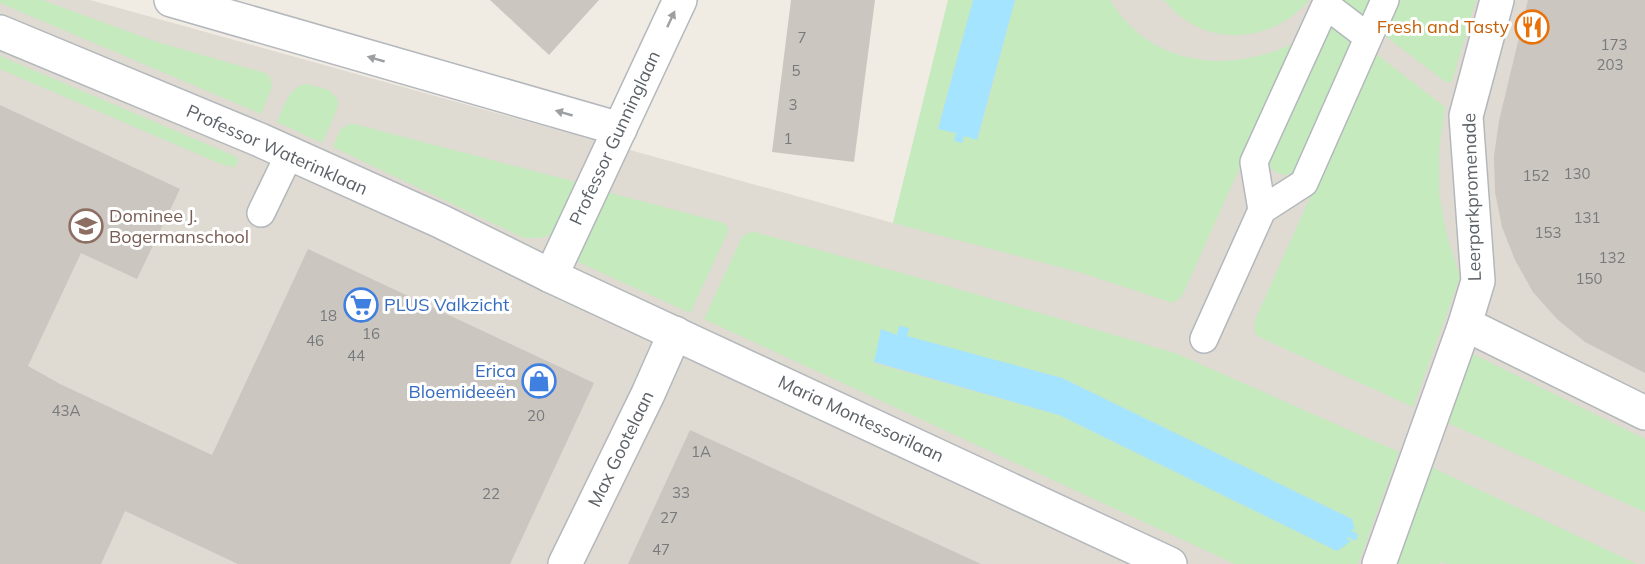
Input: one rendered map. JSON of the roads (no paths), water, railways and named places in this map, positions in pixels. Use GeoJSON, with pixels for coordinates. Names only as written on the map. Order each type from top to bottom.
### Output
{"type":"FeatureCollection","features":[{"type":"Feature","properties":{"kind":"street"},"geometry":{"type":"LineString","coordinates":[[171,0],[620,129]]}},
{"type":"Feature","properties":{"kind":"street","name":"Professor Gunninglaan"},"geometry":{"type":"LineString","coordinates":[[551,276],[680,0]]}},
{"type":"Feature","properties":{"kind":"street","name":"Leerparkpromenade"},"geometry":{"type":"LineString","coordinates":[[1379,564],[1465,324],[1478,281],[1466,116],[1497,0]]}},
{"type":"Feature","properties":{"kind":"street","name":"Professor Waterinklaan"},"geometry":{"type":"LineString","coordinates":[[0,32],[290,153],[440,221],[551,276]]}},
{"type":"Feature","properties":{"kind":"street","name":"Maria Montessorilaan"},"geometry":{"type":"LineString","coordinates":[[551,276],[1170,564]]}},
{"type":"Feature","properties":{"kind":"street"},"geometry":{"type":"LineString","coordinates":[[1465,324],[1645,413]]}},
{"type":"Feature","properties":{"kind":"street","name":"Max Gootelaan"},"geometry":{"type":"LineString","coordinates":[[565,564],[648,394],[675,333]]}},
{"type":"Feature","properties":{"kind":"lane"},"geometry":{"type":"LineString","coordinates":[[1204,339],[1262,210],[1304,183],[1384,0]]}},
{"type":"Feature","properties":{"kind":"lane"},"geometry":{"type":"LineString","coordinates":[[1262,210],[1254,162],[1327,3],[1368,37]]}},
{"type":"Feature","properties":{"kind":"lane"},"geometry":{"type":"LineString","coordinates":[[261,213],[290,153]]}},
{"type":"Feature","properties":{"kind":"water"},"geometry":{"type":"Polygon","coordinates":[[[973,0],[1015,0],[977,140],[964,136],[962,143],[954,141],[956,133],[938,129],[973,0]]]}},
{"type":"Feature","properties":{"kind":"water"},"geometry":{"type":"Polygon","coordinates":[[[899,326],[909,328],[907,336],[1062,378],[1352,519],[1355,530],[1351,531],[1358,534],[1356,541],[1348,537],[1347,539],[1351,541],[1337,551],[1059,415],[874,362],[881,329],[897,335],[899,326]]]}},
{"type":"Feature","properties":{"kind":"place","name":"Fresh and Tasty"},"geometry":{"type":"Point","coordinates":[1532,27]}},
{"type":"Feature","properties":{"kind":"place","name":"Dominee J. Bogermanschool"},"geometry":{"type":"Point","coordinates":[86,226]}},
{"type":"Feature","properties":{"kind":"place","name":"PLUS Valkzicht"},"geometry":{"type":"Point","coordinates":[361,305]}},
{"type":"Feature","properties":{"kind":"place","name":"Erica Bloemideeën"},"geometry":{"type":"Point","coordinates":[539,381]}}]}
